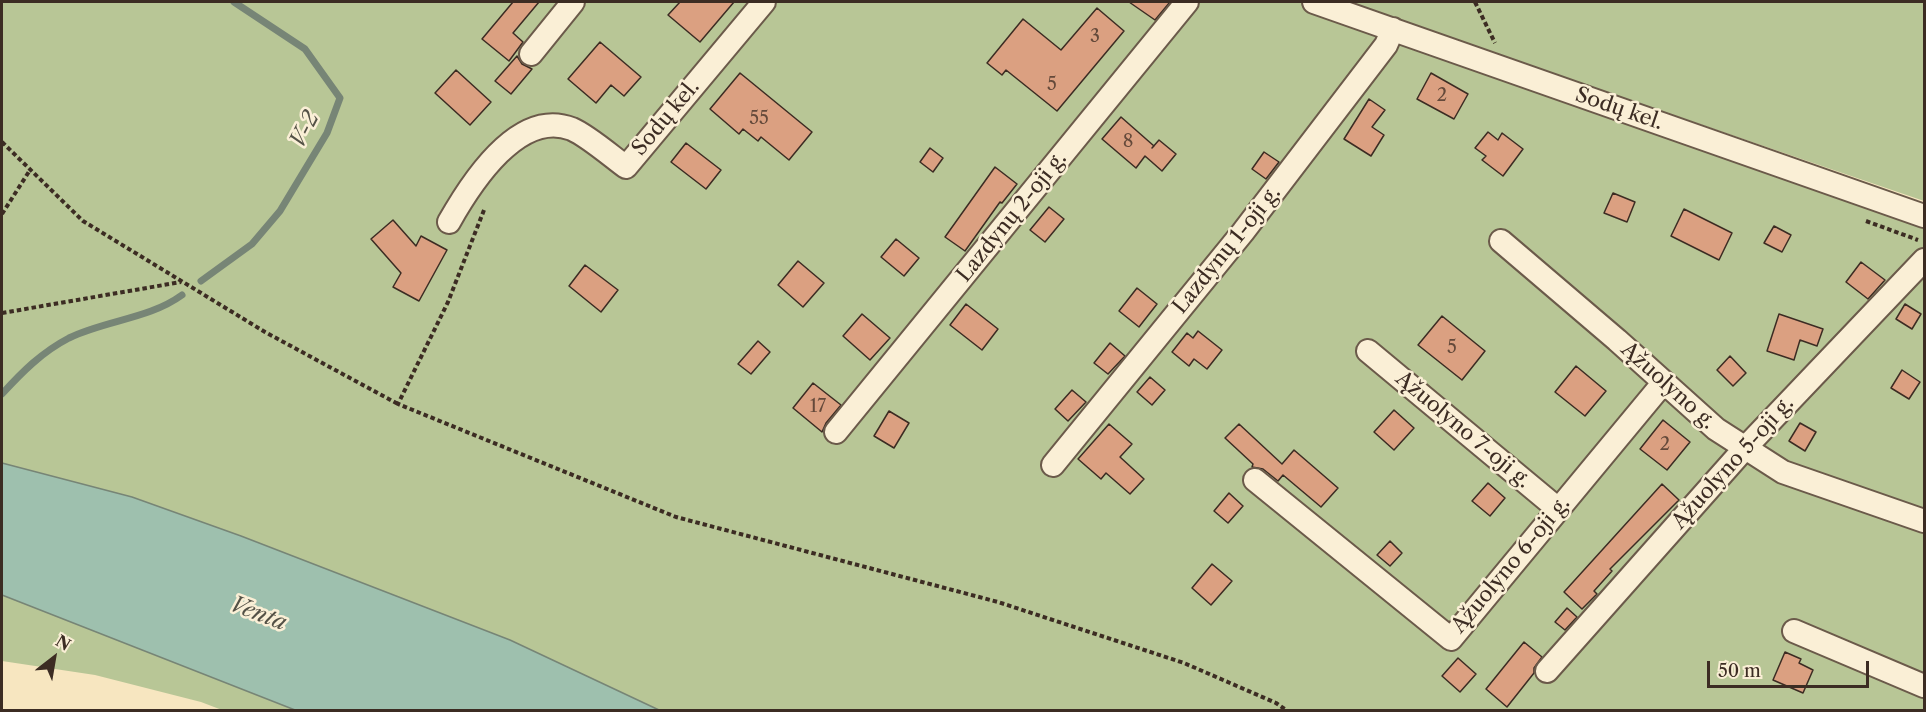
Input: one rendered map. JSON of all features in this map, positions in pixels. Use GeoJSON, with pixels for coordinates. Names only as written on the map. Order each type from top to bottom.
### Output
{"type":"FeatureCollection","features":[{"type":"Feature","properties":{"kind":"street"},"geometry":{"type":"LineString","coordinates":[[531,54],[573,2]]}},
{"type":"Feature","properties":{"kind":"street","name":"Sodų kel."},"geometry":{"type":"LineString","coordinates":[[449,222],[461,200],[482,172],[511,143],[532,129],[553,124],[574,130],[626,167],[764,2]]}},
{"type":"Feature","properties":{"kind":"street","name":"Lazdynų 2-oji g."},"geometry":{"type":"LineString","coordinates":[[836,432],[1187,2]]}},
{"type":"Feature","properties":{"kind":"street","name":"Sodų kel."},"geometry":{"type":"LineString","coordinates":[[1314,2],[1924,216]]}},
{"type":"Feature","properties":{"kind":"street","name":"Lazdynų 1-oji g."},"geometry":{"type":"LineString","coordinates":[[1053,465],[1243,232],[1386,45],[1393,29]]}},
{"type":"Feature","properties":{"kind":"street","name":"Ąžuolyno g."},"geometry":{"type":"LineString","coordinates":[[1501,241],[1716,429],[1783,472],[1924,521]]}},
{"type":"Feature","properties":{"kind":"street","name":"Ąžuolyno 5-oji g."},"geometry":{"type":"LineString","coordinates":[[1547,671],[1745,448],[1924,260]]}},
{"type":"Feature","properties":{"kind":"street","name":"Ąžuolyno 7-oji g."},"geometry":{"type":"LineString","coordinates":[[1368,351],[1558,509]]}},
{"type":"Feature","properties":{"kind":"street","name":"Ąžuolyno 6-oji g."},"geometry":{"type":"LineString","coordinates":[[1255,480],[1451,639],[1664,382]]}},
{"type":"Feature","properties":{"kind":"street"},"geometry":{"type":"LineString","coordinates":[[1794,631],[1924,686]]}},
{"type":"Feature","properties":{"kind":"path"},"geometry":{"type":"LineString","coordinates":[[1475,2],[1495,43],[1500,67]]}},
{"type":"Feature","properties":{"kind":"path"},"geometry":{"type":"LineString","coordinates":[[2,142],[83,221],[265,333],[398,404],[676,517],[1009,606],[1184,663],[1276,703],[1286,711]]}},
{"type":"Feature","properties":{"kind":"path"},"geometry":{"type":"LineString","coordinates":[[2,213],[30,170]]}},
{"type":"Feature","properties":{"kind":"path"},"geometry":{"type":"LineString","coordinates":[[398,404],[448,302],[485,206]]}},
{"type":"Feature","properties":{"kind":"path"},"geometry":{"type":"LineString","coordinates":[[2,313],[181,282]]}},
{"type":"Feature","properties":{"kind":"shaded area"},"geometry":{"type":"Polygon","coordinates":[[[2,2],[1924,2],[1924,201],[1542,70],[1924,225],[1924,710],[659,710],[510,640],[241,536],[132,497],[2,463],[2,2]]]}},
{"type":"Feature","properties":{"kind":"shaded area"},"geometry":{"type":"Polygon","coordinates":[[[2,595],[295,710],[222,710],[201,702],[95,675],[2,661],[2,595]]]}},
{"type":"Feature","properties":{"kind":"water","name":"Venta"},"geometry":{"type":"Polygon","coordinates":[[[2,463],[132,497],[241,536],[510,640],[659,710],[295,710],[2,595],[2,463]]]}},
{"type":"Feature","properties":{"kind":"building"},"geometry":{"type":"Polygon","coordinates":[[[513,2],[539,2],[513,33],[523,42],[509,61],[482,39],[513,2]]]}},
{"type":"Feature","properties":{"kind":"building"},"geometry":{"type":"Polygon","coordinates":[[[680,2],[734,2],[700,42],[668,15],[680,2]]]}},
{"type":"Feature","properties":{"kind":"building"},"geometry":{"type":"Polygon","coordinates":[[[1129,2],[1170,2],[1155,20],[1129,2]]]}},
{"type":"Feature","properties":{"kind":"building"},"geometry":{"type":"Polygon","coordinates":[[[1097,8],[1124,31],[1057,111],[1006,70],[1002,75],[987,63],[1023,19],[1061,50],[1097,8]]]}},
{"type":"Feature","properties":{"kind":"building"},"geometry":{"type":"Polygon","coordinates":[[[600,42],[641,77],[624,96],[611,85],[596,103],[568,79],[600,42]]]}},
{"type":"Feature","properties":{"kind":"building"},"geometry":{"type":"Polygon","coordinates":[[[517,56],[522,64],[532,69],[511,94],[495,81],[517,56]]]}},
{"type":"Feature","properties":{"kind":"building"},"geometry":{"type":"Polygon","coordinates":[[[456,70],[491,102],[470,125],[435,93],[456,70]]]}},
{"type":"Feature","properties":{"kind":"building"},"geometry":{"type":"Polygon","coordinates":[[[740,73],[812,132],[789,160],[761,137],[758,141],[743,129],[739,134],[710,109],[740,73]]]}},
{"type":"Feature","properties":{"kind":"building"},"geometry":{"type":"Polygon","coordinates":[[[1431,73],[1468,94],[1454,119],[1417,99],[1431,73]]]}},
{"type":"Feature","properties":{"kind":"building"},"geometry":{"type":"Polygon","coordinates":[[[1369,99],[1385,110],[1372,127],[1384,135],[1371,156],[1344,139],[1369,99]]]}},
{"type":"Feature","properties":{"kind":"building"},"geometry":{"type":"Polygon","coordinates":[[[1121,117],[1154,146],[1159,140],[1176,154],[1162,171],[1145,156],[1136,168],[1102,139],[1121,117]]]}},
{"type":"Feature","properties":{"kind":"building"},"geometry":{"type":"Polygon","coordinates":[[[1488,132],[1498,140],[1502,133],[1523,149],[1503,176],[1482,160],[1486,156],[1475,148],[1488,132]]]}},
{"type":"Feature","properties":{"kind":"building"},"geometry":{"type":"Polygon","coordinates":[[[686,143],[721,170],[706,189],[671,162],[686,143]]]}},
{"type":"Feature","properties":{"kind":"building"},"geometry":{"type":"Polygon","coordinates":[[[930,148],[943,158],[933,172],[920,162],[930,148]]]}},
{"type":"Feature","properties":{"kind":"building"},"geometry":{"type":"Polygon","coordinates":[[[1264,152],[1279,162],[1266,179],[1252,169],[1264,152]]]}},
{"type":"Feature","properties":{"kind":"building"},"geometry":{"type":"Polygon","coordinates":[[[995,167],[1017,184],[1002,203],[1000,202],[965,251],[945,237],[995,167]]]}},
{"type":"Feature","properties":{"kind":"building"},"geometry":{"type":"Polygon","coordinates":[[[1613,193],[1635,202],[1627,222],[1604,213],[1613,193]]]}},
{"type":"Feature","properties":{"kind":"building"},"geometry":{"type":"Polygon","coordinates":[[[1049,207],[1064,219],[1045,242],[1030,230],[1049,207]]]}},
{"type":"Feature","properties":{"kind":"building"},"geometry":{"type":"Polygon","coordinates":[[[1684,209],[1732,233],[1719,260],[1671,236],[1684,209]]]}},
{"type":"Feature","properties":{"kind":"building"},"geometry":{"type":"Polygon","coordinates":[[[393,220],[416,246],[421,236],[447,250],[419,301],[393,287],[401,273],[371,239],[393,220]]]}},
{"type":"Feature","properties":{"kind":"building"},"geometry":{"type":"Polygon","coordinates":[[[1774,226],[1791,235],[1782,252],[1764,243],[1774,226]]]}},
{"type":"Feature","properties":{"kind":"building"},"geometry":{"type":"Polygon","coordinates":[[[896,239],[919,258],[904,276],[881,257],[896,239]]]}},
{"type":"Feature","properties":{"kind":"building"},"geometry":{"type":"Polygon","coordinates":[[[798,261],[824,283],[803,307],[778,285],[798,261]]]}},
{"type":"Feature","properties":{"kind":"building"},"geometry":{"type":"Polygon","coordinates":[[[1861,262],[1885,280],[1868,299],[1846,282],[1861,262]]]}},
{"type":"Feature","properties":{"kind":"building"},"geometry":{"type":"Polygon","coordinates":[[[585,265],[618,290],[601,312],[569,286],[585,265]]]}},
{"type":"Feature","properties":{"kind":"building"},"geometry":{"type":"Polygon","coordinates":[[[1137,288],[1157,304],[1139,327],[1119,311],[1137,288]]]}},
{"type":"Feature","properties":{"kind":"building"},"geometry":{"type":"Polygon","coordinates":[[[966,304],[998,329],[982,350],[950,325],[966,304]]]}},
{"type":"Feature","properties":{"kind":"building"},"geometry":{"type":"Polygon","coordinates":[[[1905,304],[1921,314],[1912,329],[1896,319],[1905,304]]]}},
{"type":"Feature","properties":{"kind":"building"},"geometry":{"type":"Polygon","coordinates":[[[862,314],[890,338],[870,360],[843,336],[862,314]]]}},
{"type":"Feature","properties":{"kind":"building"},"geometry":{"type":"Polygon","coordinates":[[[1779,314],[1823,329],[1817,346],[1800,340],[1794,360],[1767,351],[1779,314]]]}},
{"type":"Feature","properties":{"kind":"building"},"geometry":{"type":"Polygon","coordinates":[[[1442,316],[1485,351],[1462,380],[1418,345],[1442,316]]]}},
{"type":"Feature","properties":{"kind":"building"},"geometry":{"type":"Polygon","coordinates":[[[1198,331],[1222,350],[1207,369],[1194,359],[1189,366],[1172,352],[1187,333],[1193,338],[1198,331]]]}},
{"type":"Feature","properties":{"kind":"building"},"geometry":{"type":"Polygon","coordinates":[[[758,341],[770,352],[751,374],[738,364],[758,341]]]}},
{"type":"Feature","properties":{"kind":"building"},"geometry":{"type":"Polygon","coordinates":[[[1110,343],[1125,356],[1108,374],[1094,363],[1110,343]]]}},
{"type":"Feature","properties":{"kind":"building"},"geometry":{"type":"Polygon","coordinates":[[[1730,356],[1746,373],[1733,386],[1717,370],[1730,356]]]}},
{"type":"Feature","properties":{"kind":"building"},"geometry":{"type":"Polygon","coordinates":[[[1576,366],[1606,391],[1585,416],[1555,392],[1576,366]]]}},
{"type":"Feature","properties":{"kind":"building"},"geometry":{"type":"Polygon","coordinates":[[[1902,370],[1920,382],[1909,399],[1891,388],[1902,370]]]}},
{"type":"Feature","properties":{"kind":"building"},"geometry":{"type":"Polygon","coordinates":[[[1150,377],[1165,390],[1152,405],[1137,392],[1150,377]]]}},
{"type":"Feature","properties":{"kind":"building"},"geometry":{"type":"Polygon","coordinates":[[[813,383],[841,405],[826,423],[822,432],[793,408],[813,383]]]}},
{"type":"Feature","properties":{"kind":"building"},"geometry":{"type":"Polygon","coordinates":[[[1072,390],[1086,402],[1068,421],[1055,409],[1072,390]]]}},
{"type":"Feature","properties":{"kind":"building"},"geometry":{"type":"Polygon","coordinates":[[[1394,410],[1414,428],[1394,450],[1374,432],[1394,410]]]}},
{"type":"Feature","properties":{"kind":"building"},"geometry":{"type":"Polygon","coordinates":[[[889,411],[909,423],[894,448],[874,436],[889,411]]]}},
{"type":"Feature","properties":{"kind":"building"},"geometry":{"type":"Polygon","coordinates":[[[1663,420],[1690,442],[1667,470],[1640,449],[1663,420]]]}},
{"type":"Feature","properties":{"kind":"building"},"geometry":{"type":"Polygon","coordinates":[[[1800,423],[1816,432],[1805,451],[1789,441],[1800,423]]]}},
{"type":"Feature","properties":{"kind":"building"},"geometry":{"type":"Polygon","coordinates":[[[1109,424],[1132,444],[1120,457],[1144,479],[1130,494],[1106,473],[1101,479],[1078,459],[1109,424]]]}},
{"type":"Feature","properties":{"kind":"building"},"geometry":{"type":"Polygon","coordinates":[[[1239,424],[1282,464],[1294,450],[1338,488],[1321,507],[1283,475],[1278,481],[1263,469],[1252,467],[1253,464],[1225,438],[1239,424]]]}},
{"type":"Feature","properties":{"kind":"building"},"geometry":{"type":"Polygon","coordinates":[[[1488,483],[1505,498],[1490,516],[1472,501],[1488,483]]]}},
{"type":"Feature","properties":{"kind":"building"},"geometry":{"type":"Polygon","coordinates":[[[1662,484],[1679,500],[1610,569],[1612,571],[1594,591],[1597,594],[1582,609],[1564,592],[1662,484]]]}},
{"type":"Feature","properties":{"kind":"building"},"geometry":{"type":"Polygon","coordinates":[[[1229,493],[1243,506],[1228,523],[1214,511],[1229,493]]]}},
{"type":"Feature","properties":{"kind":"building"},"geometry":{"type":"Polygon","coordinates":[[[1390,541],[1402,553],[1390,566],[1377,555],[1390,541]]]}},
{"type":"Feature","properties":{"kind":"building"},"geometry":{"type":"Polygon","coordinates":[[[1212,564],[1232,581],[1211,605],[1192,588],[1212,564]]]}},
{"type":"Feature","properties":{"kind":"building"},"geometry":{"type":"Polygon","coordinates":[[[1567,608],[1577,617],[1565,630],[1555,622],[1567,608]]]}},
{"type":"Feature","properties":{"kind":"building"},"geometry":{"type":"Polygon","coordinates":[[[1524,642],[1542,657],[1534,668],[1534,673],[1507,707],[1486,689],[1524,642]]]}},
{"type":"Feature","properties":{"kind":"building"},"geometry":{"type":"Polygon","coordinates":[[[1785,652],[1801,659],[1799,663],[1813,670],[1803,693],[1773,680],[1785,652]]]}},
{"type":"Feature","properties":{"kind":"building"},"geometry":{"type":"Polygon","coordinates":[[[1458,658],[1476,674],[1460,692],[1442,676],[1458,658]]]}},
{"type":"Feature","properties":{"kind":"waterway","name":"V-2"},"geometry":{"type":"LineString","coordinates":[[201,281],[252,244],[280,211],[327,133],[340,98],[305,49],[234,2]]}},
{"type":"Feature","properties":{"kind":"waterway","name":"V-2"},"geometry":{"type":"LineString","coordinates":[[2,394],[33,363],[69,338],[156,309],[182,295]]}}]}
